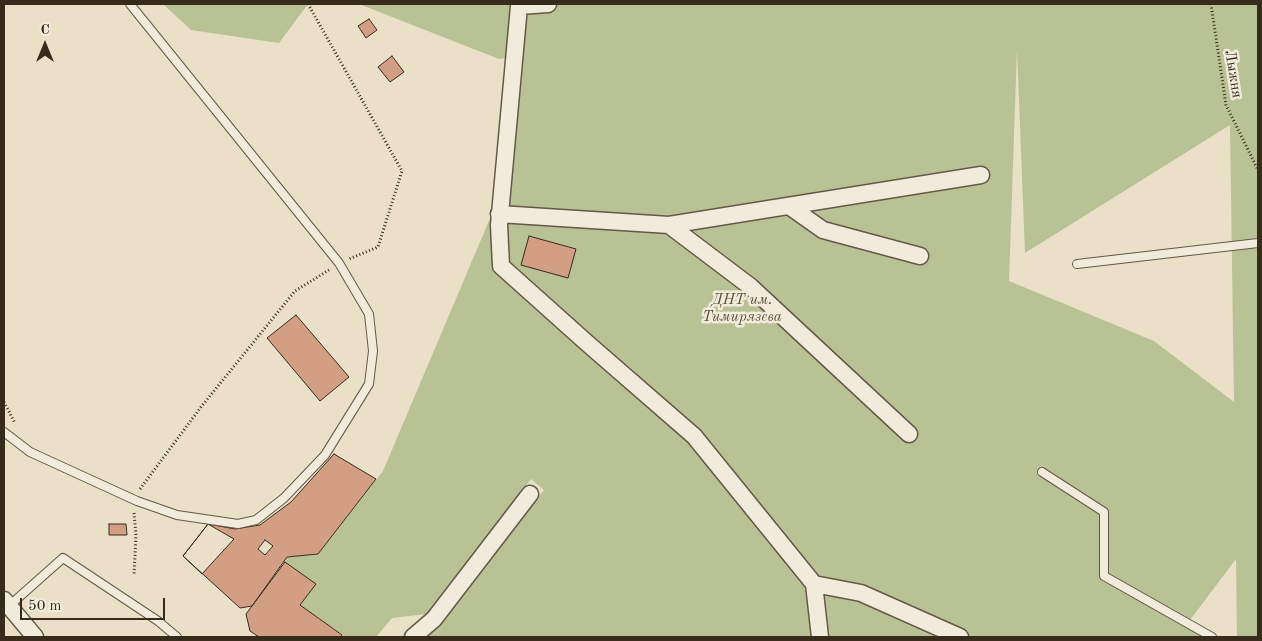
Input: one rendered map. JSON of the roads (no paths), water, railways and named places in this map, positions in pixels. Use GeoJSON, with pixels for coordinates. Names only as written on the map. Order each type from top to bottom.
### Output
{"type":"FeatureCollection","features":[{"type":"Feature","properties":{"kind":"street"},"geometry":{"type":"LineString","coordinates":[[548,4],[519,6],[498,225],[502,266],[694,436],[814,584],[820,637]]}},
{"type":"Feature","properties":{"kind":"street"},"geometry":{"type":"LineString","coordinates":[[500,214],[669,225],[981,175]]}},
{"type":"Feature","properties":{"kind":"street"},"geometry":{"type":"LineString","coordinates":[[789,206],[823,230],[920,256]]}},
{"type":"Feature","properties":{"kind":"street"},"geometry":{"type":"LineString","coordinates":[[669,225],[751,287],[909,434]]}},
{"type":"Feature","properties":{"kind":"street"},"geometry":{"type":"LineString","coordinates":[[413,637],[434,619],[530,494]]}},
{"type":"Feature","properties":{"kind":"street"},"geometry":{"type":"LineString","coordinates":[[814,584],[861,593],[960,637]]}},
{"type":"Feature","properties":{"kind":"street"},"geometry":{"type":"LineString","coordinates":[[6,603],[35,637]]}},
{"type":"Feature","properties":{"kind":"lane"},"geometry":{"type":"LineString","coordinates":[[4,432],[30,452],[133,499],[177,514],[238,524],[256,520],[284,498],[325,455],[369,384],[373,351],[369,314],[339,263],[130,4]]}},
{"type":"Feature","properties":{"kind":"lane"},"geometry":{"type":"LineString","coordinates":[[1076,264],[1258,243]]}},
{"type":"Feature","properties":{"kind":"lane"},"geometry":{"type":"LineString","coordinates":[[1042,472],[1104,512],[1104,576],[1212,637]]}},
{"type":"Feature","properties":{"kind":"lane"},"geometry":{"type":"LineString","coordinates":[[6,603],[63,558],[158,621],[176,637]]}},
{"type":"Feature","properties":{"kind":"park label","name":"ДНТ им. Тимирязева"},"geometry":{"type":"Point","coordinates":[742,308]}}]}
